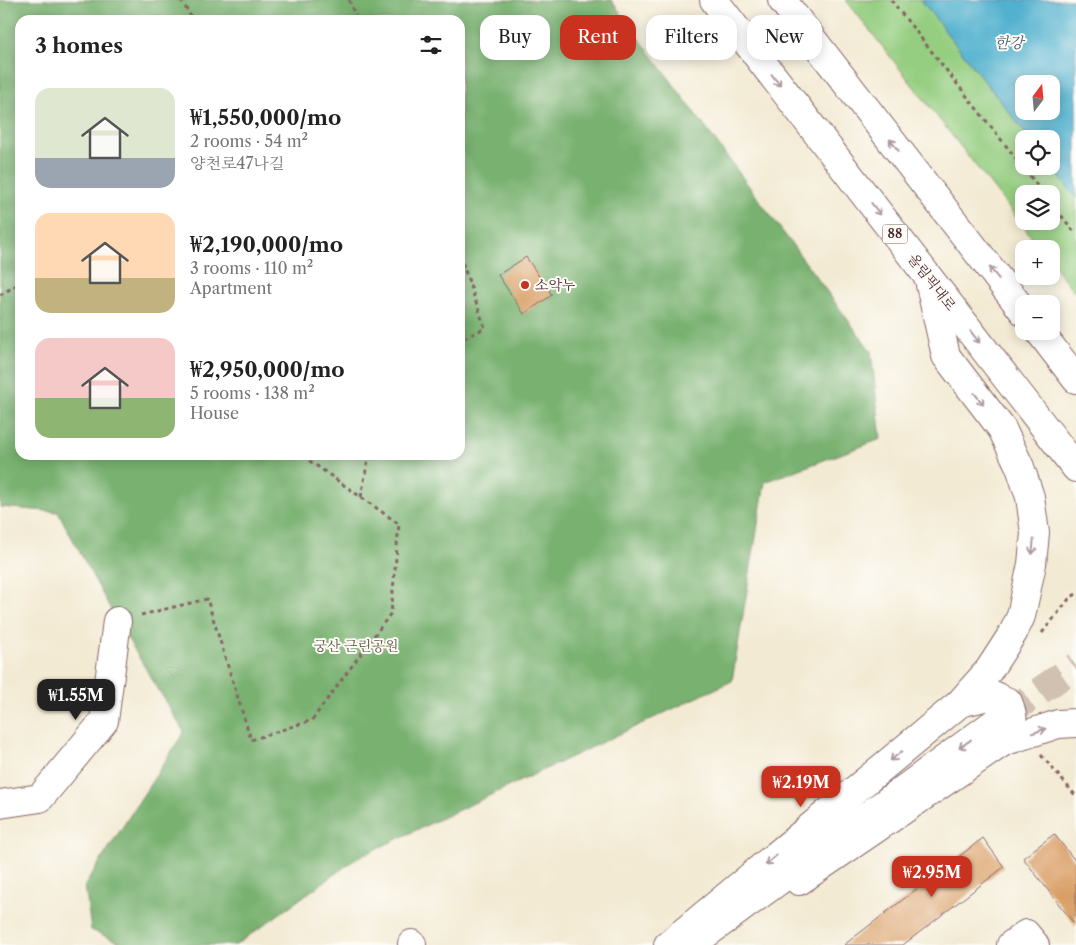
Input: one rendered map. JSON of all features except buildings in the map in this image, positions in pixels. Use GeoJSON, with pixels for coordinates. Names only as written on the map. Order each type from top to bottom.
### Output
{"type":"FeatureCollection","features":[{"type":"Feature","properties":{"kind":"main road","name":"올림픽대로"},"geometry":{"type":"LineString","coordinates":[[714,0],[1076,468]]}},
{"type":"Feature","properties":{"kind":"main road"},"geometry":{"type":"LineString","coordinates":[[782,0],[1015,300]]}},
{"type":"Feature","properties":{"kind":"main road"},"geometry":{"type":"LineString","coordinates":[[668,945],[960,703],[989,670],[1013,634],[1021,616],[1032,564],[1034,533],[1030,497],[1020,467],[1002,429],[946,356],[928,276]]}},
{"type":"Feature","properties":{"kind":"main road"},"geometry":{"type":"LineString","coordinates":[[1046,340],[1076,379]]}},
{"type":"Feature","properties":{"kind":"main road"},"geometry":{"type":"LineString","coordinates":[[0,804],[40,798],[104,721],[117,621]]}},
{"type":"Feature","properties":{"kind":"main road"},"geometry":{"type":"LineString","coordinates":[[960,703],[993,695],[1008,702],[1013,714],[1013,726],[1003,742]]}},
{"type":"Feature","properties":{"kind":"main road"},"geometry":{"type":"LineString","coordinates":[[690,945],[1005,715]]}},
{"type":"Feature","properties":{"kind":"main road"},"geometry":{"type":"LineString","coordinates":[[711,945],[787,890],[1003,742],[1058,724],[1076,723]]}},
{"type":"Feature","properties":{"kind":"main road"},"geometry":{"type":"LineString","coordinates":[[1011,945],[1026,934],[1035,945]]}},
{"type":"Feature","properties":{"kind":"path"},"geometry":{"type":"LineString","coordinates":[[181,0],[190,15]]}},
{"type":"Feature","properties":{"kind":"path"},"geometry":{"type":"LineString","coordinates":[[349,0],[355,15]]}},
{"type":"Feature","properties":{"kind":"path"},"geometry":{"type":"LineString","coordinates":[[891,0],[1037,185]]}},
{"type":"Feature","properties":{"kind":"path"},"geometry":{"type":"LineString","coordinates":[[1060,214],[1076,234]]}},
{"type":"Feature","properties":{"kind":"path"},"geometry":{"type":"LineString","coordinates":[[465,271],[485,328],[465,338]]}},
{"type":"Feature","properties":{"kind":"path"},"geometry":{"type":"LineString","coordinates":[[0,295],[15,286]]}},
{"type":"Feature","properties":{"kind":"path"},"geometry":{"type":"LineString","coordinates":[[117,621],[207,599],[251,740],[312,720],[391,614],[399,524],[308,460]]}},
{"type":"Feature","properties":{"kind":"path"},"geometry":{"type":"LineString","coordinates":[[361,497],[368,460]]}},
{"type":"Feature","properties":{"kind":"green space","name":"궁산 근린공원"},"geometry":{"type":"Polygon","coordinates":[[[0,0],[611,0],[622,15],[560,15],[560,60],[636,60],[636,34],[646,47],[646,60],[655,60],[871,351],[881,439],[765,482],[732,681],[357,858],[236,945],[126,945],[91,930],[85,885],[184,732],[117,621],[58,512],[0,507],[0,0]]]}},
{"type":"Feature","properties":{"kind":"green space"},"geometry":{"type":"Polygon","coordinates":[[[846,0],[921,0],[1023,130],[1015,130],[1015,175],[1058,175],[1076,198],[1076,294],[1060,274],[1060,240],[1034,240],[1026,230],[1060,230],[1060,185],[1015,185],[1015,216],[846,0]]]}},
{"type":"Feature","properties":{"kind":"water","name":"한강"},"geometry":{"type":"Polygon","coordinates":[[[921,0],[1076,0],[1076,198],[1058,175],[1060,175],[1060,130],[1023,130],[1015,120],[1060,120],[1060,75],[1015,75],[1015,120],[921,0]]]}},
{"type":"Feature","properties":{"kind":"tunnel"},"geometry":{"type":"LineString","coordinates":[[1005,715],[1076,666]]}},
{"type":"Feature","properties":{"kind":"place","name":"소악누"},"geometry":{"type":"Point","coordinates":[525,285]}}]}
